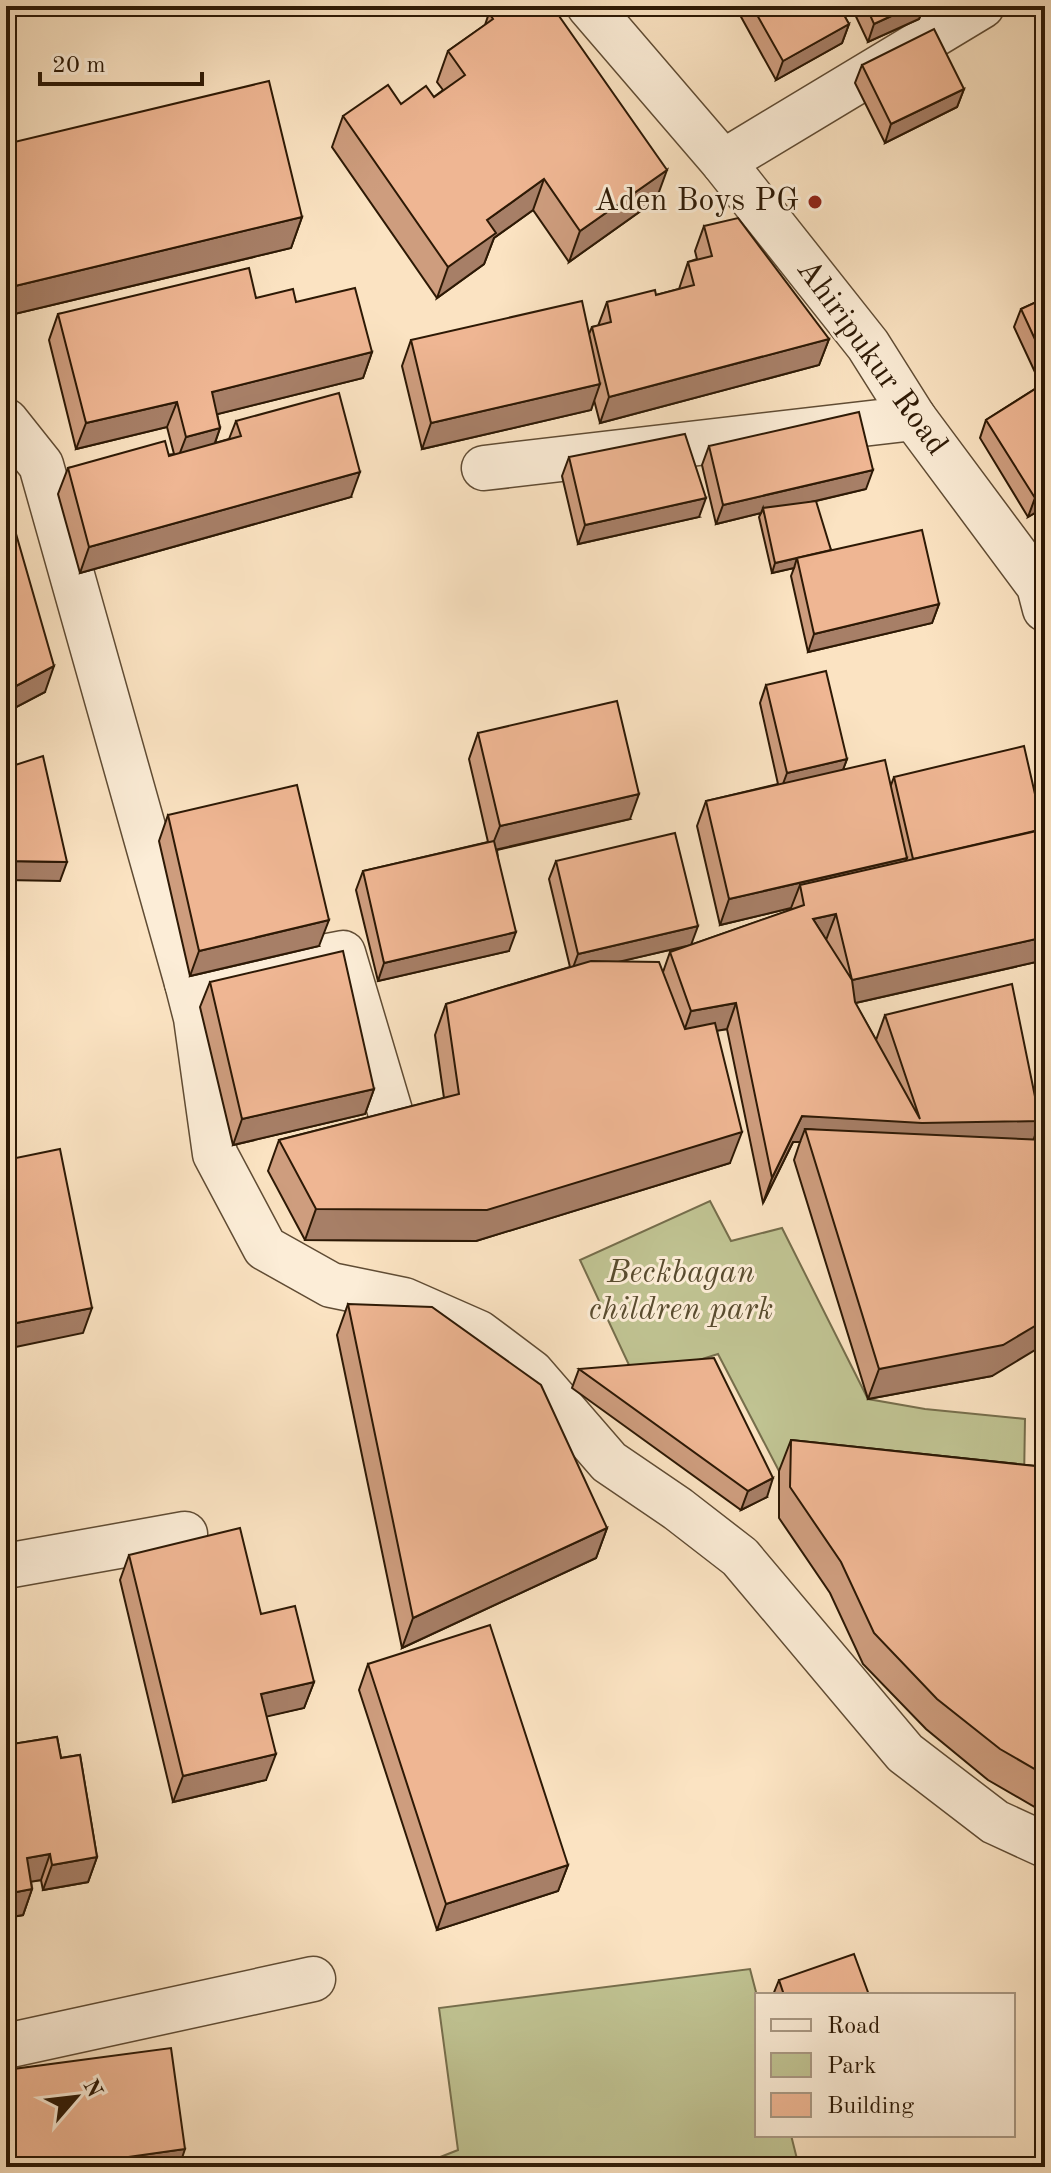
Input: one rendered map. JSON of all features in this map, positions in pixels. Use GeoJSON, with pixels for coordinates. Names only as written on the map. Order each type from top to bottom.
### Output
{"type":"FeatureCollection","features":[{"type":"Feature","properties":{"kind":"street","name":"Ahiripukur Road"},"geometry":{"type":"LineString","coordinates":[[589,6],[723,162],[868,345],[914,418],[1043,593]]}},
{"type":"Feature","properties":{"kind":"street"},"geometry":{"type":"LineString","coordinates":[[723,162],[982,6]]}},
{"type":"Feature","properties":{"kind":"street"},"geometry":{"type":"LineString","coordinates":[[484,468],[914,418]]}},
{"type":"Feature","properties":{"kind":"street"},"geometry":{"type":"LineString","coordinates":[[6,421],[41,465],[196,1018],[215,1154],[265,1248],[331,1285],[404,1300],[479,1333],[531,1372],[609,1462],[678,1509],[740,1557],[905,1753],[995,1822],[1045,1845]]}},
{"type":"Feature","properties":{"kind":"street"},"geometry":{"type":"LineString","coordinates":[[187,983],[343,953],[390,1111]]}},
{"type":"Feature","properties":{"kind":"street"},"geometry":{"type":"LineString","coordinates":[[6,1566],[185,1534]]}},
{"type":"Feature","properties":{"kind":"street"},"geometry":{"type":"LineString","coordinates":[[6,2046],[313,1979]]}},
{"type":"Feature","properties":{"kind":"green space","name":"Beckbagan children park"},"geometry":{"type":"Polygon","coordinates":[[[710,1201],[731,1241],[782,1228],[868,1399],[925,1409],[1025,1419],[1024,1482],[779,1471],[718,1354],[636,1380],[580,1260],[710,1201]]]}},
{"type":"Feature","properties":{"kind":"green space"},"geometry":{"type":"Polygon","coordinates":[[[750,1969],[756,1993],[755,2137],[792,2137],[799,2167],[415,2167],[458,2150],[439,2008],[750,1969]]]}},
{"type":"Feature","properties":{"kind":"building"},"geometry":{"type":"Polygon","coordinates":[[[499,6],[552,6],[667,170],[580,231],[544,179],[487,220],[496,233],[448,267],[343,116],[388,85],[401,104],[426,86],[434,97],[465,75],[448,51],[493,19],[489,13],[499,6]]]}},
{"type":"Feature","properties":{"kind":"building"},"geometry":{"type":"Polygon","coordinates":[[[752,6],[839,6],[849,24],[783,61],[752,6]]]}},
{"type":"Feature","properties":{"kind":"building"},"geometry":{"type":"Polygon","coordinates":[[[866,6],[913,6],[874,24],[866,6]]]}},
{"type":"Feature","properties":{"kind":"building"},"geometry":{"type":"Polygon","coordinates":[[[934,29],[964,89],[891,124],[862,65],[934,29]]]}},
{"type":"Feature","properties":{"kind":"building"},"geometry":{"type":"Polygon","coordinates":[[[269,81],[302,217],[15,286],[6,249],[6,144],[269,81]]]}},
{"type":"Feature","properties":{"kind":"building"},"geometry":{"type":"Polygon","coordinates":[[[738,218],[829,339],[609,397],[592,327],[611,322],[607,302],[655,290],[656,295],[694,285],[688,262],[712,256],[704,226],[738,218]]]}},
{"type":"Feature","properties":{"kind":"building"},"geometry":{"type":"Polygon","coordinates":[[[249,268],[256,298],[293,289],[296,302],[355,288],[372,352],[212,392],[220,428],[186,437],[177,402],[86,423],[58,314],[249,268]]]}},
{"type":"Feature","properties":{"kind":"building"},"geometry":{"type":"Polygon","coordinates":[[[1045,298],[1045,361],[1021,309],[1045,298]]]}},
{"type":"Feature","properties":{"kind":"building"},"geometry":{"type":"Polygon","coordinates":[[[582,301],[600,384],[431,423],[411,340],[582,301]]]}},
{"type":"Feature","properties":{"kind":"building"},"geometry":{"type":"Polygon","coordinates":[[[1043,384],[1045,492],[1035,498],[986,420],[1043,384]]]}},
{"type":"Feature","properties":{"kind":"building"},"geometry":{"type":"Polygon","coordinates":[[[339,393],[360,472],[89,547],[68,468],[165,441],[169,456],[241,436],[236,421],[339,393]]]}},
{"type":"Feature","properties":{"kind":"building"},"geometry":{"type":"Polygon","coordinates":[[[859,412],[873,470],[723,505],[709,446],[859,412]]]}},
{"type":"Feature","properties":{"kind":"building"},"geometry":{"type":"Polygon","coordinates":[[[685,434],[706,498],[585,525],[569,457],[685,434]]]}},
{"type":"Feature","properties":{"kind":"building"},"geometry":{"type":"Polygon","coordinates":[[[6,499],[54,666],[16,686],[6,652],[6,499]]]}},
{"type":"Feature","properties":{"kind":"building"},"geometry":{"type":"Polygon","coordinates":[[[816,501],[831,550],[775,563],[763,508],[816,501]]]}},
{"type":"Feature","properties":{"kind":"building"},"geometry":{"type":"Polygon","coordinates":[[[922,530],[939,604],[814,634],[797,558],[922,530]]]}},
{"type":"Feature","properties":{"kind":"building"},"geometry":{"type":"Polygon","coordinates":[[[826,671],[847,759],[787,773],[766,685],[826,671]]]}},
{"type":"Feature","properties":{"kind":"building"},"geometry":{"type":"Polygon","coordinates":[[[617,701],[639,794],[500,826],[478,733],[617,701]]]}},
{"type":"Feature","properties":{"kind":"building"},"geometry":{"type":"Polygon","coordinates":[[[1024,746],[1043,829],[913,859],[894,777],[1024,746]]]}},
{"type":"Feature","properties":{"kind":"building"},"geometry":{"type":"Polygon","coordinates":[[[43,756],[67,862],[6,861],[6,768],[43,756]]]}},
{"type":"Feature","properties":{"kind":"building"},"geometry":{"type":"Polygon","coordinates":[[[885,760],[907,858],[729,899],[706,801],[885,760]]]}},
{"type":"Feature","properties":{"kind":"building"},"geometry":{"type":"Polygon","coordinates":[[[297,785],[329,920],[199,951],[168,815],[297,785]]]}},
{"type":"Feature","properties":{"kind":"building"},"geometry":{"type":"Polygon","coordinates":[[[1041,830],[1045,848],[1045,937],[852,980],[855,1002],[920,1119],[885,1015],[1012,984],[1040,1121],[922,1123],[802,1116],[772,1178],[736,1003],[691,1011],[670,952],[804,905],[800,885],[1041,830]],[[836,914],[813,919],[852,980],[836,914]]]}},
{"type":"Feature","properties":{"kind":"building"},"geometry":{"type":"Polygon","coordinates":[[[675,833],[698,926],[578,954],[556,861],[675,833]]]}},
{"type":"Feature","properties":{"kind":"building"},"geometry":{"type":"Polygon","coordinates":[[[494,841],[516,932],[384,963],[363,871],[494,841]]]}},
{"type":"Feature","properties":{"kind":"building"},"geometry":{"type":"Polygon","coordinates":[[[343,951],[374,1089],[242,1119],[210,982],[343,951]]]}},
{"type":"Feature","properties":{"kind":"building"},"geometry":{"type":"Polygon","coordinates":[[[591,961],[659,962],[685,1029],[715,1023],[742,1132],[487,1210],[316,1209],[279,1140],[459,1094],[446,1004],[591,961]]]}},
{"type":"Feature","properties":{"kind":"building"},"geometry":{"type":"Polygon","coordinates":[[[805,1129],[1045,1140],[1045,1320],[1003,1345],[879,1369],[805,1129]]]}},
{"type":"Feature","properties":{"kind":"building"},"geometry":{"type":"Polygon","coordinates":[[[60,1149],[92,1308],[6,1325],[6,1160],[60,1149]]]}},
{"type":"Feature","properties":{"kind":"building"},"geometry":{"type":"Polygon","coordinates":[[[348,1304],[432,1307],[541,1385],[607,1528],[413,1618],[348,1304]]]}},
{"type":"Feature","properties":{"kind":"building"},"geometry":{"type":"Polygon","coordinates":[[[714,1358],[773,1478],[748,1491],[579,1369],[714,1358]]]}},
{"type":"Feature","properties":{"kind":"building"},"geometry":{"type":"Polygon","coordinates":[[[791,1440],[1045,1467],[1045,1775],[1000,1749],[937,1699],[874,1633],[841,1562],[790,1487],[791,1440]]]}},
{"type":"Feature","properties":{"kind":"building"},"geometry":{"type":"Polygon","coordinates":[[[240,1528],[261,1614],[295,1606],[314,1682],[261,1694],[276,1754],[183,1776],[129,1555],[240,1528]]]}},
{"type":"Feature","properties":{"kind":"building"},"geometry":{"type":"Polygon","coordinates":[[[490,1625],[568,1865],[446,1904],[368,1664],[490,1625]]]}},
{"type":"Feature","properties":{"kind":"building"},"geometry":{"type":"Polygon","coordinates":[[[57,1737],[61,1758],[80,1755],[97,1857],[52,1865],[50,1854],[27,1858],[32,1889],[6,1894],[6,1745],[57,1737]]]}},
{"type":"Feature","properties":{"kind":"building"},"geometry":{"type":"Polygon","coordinates":[[[854,1954],[868,1993],[783,1993],[779,1980],[854,1954]]]}},
{"type":"Feature","properties":{"kind":"building"},"geometry":{"type":"Polygon","coordinates":[[[171,2048],[185,2149],[92,2162],[92,2167],[6,2167],[6,2070],[171,2048]]]}},
{"type":"Feature","properties":{"kind":"place","name":"Aden Boys PG"},"geometry":{"type":"Point","coordinates":[815,202]}}]}
